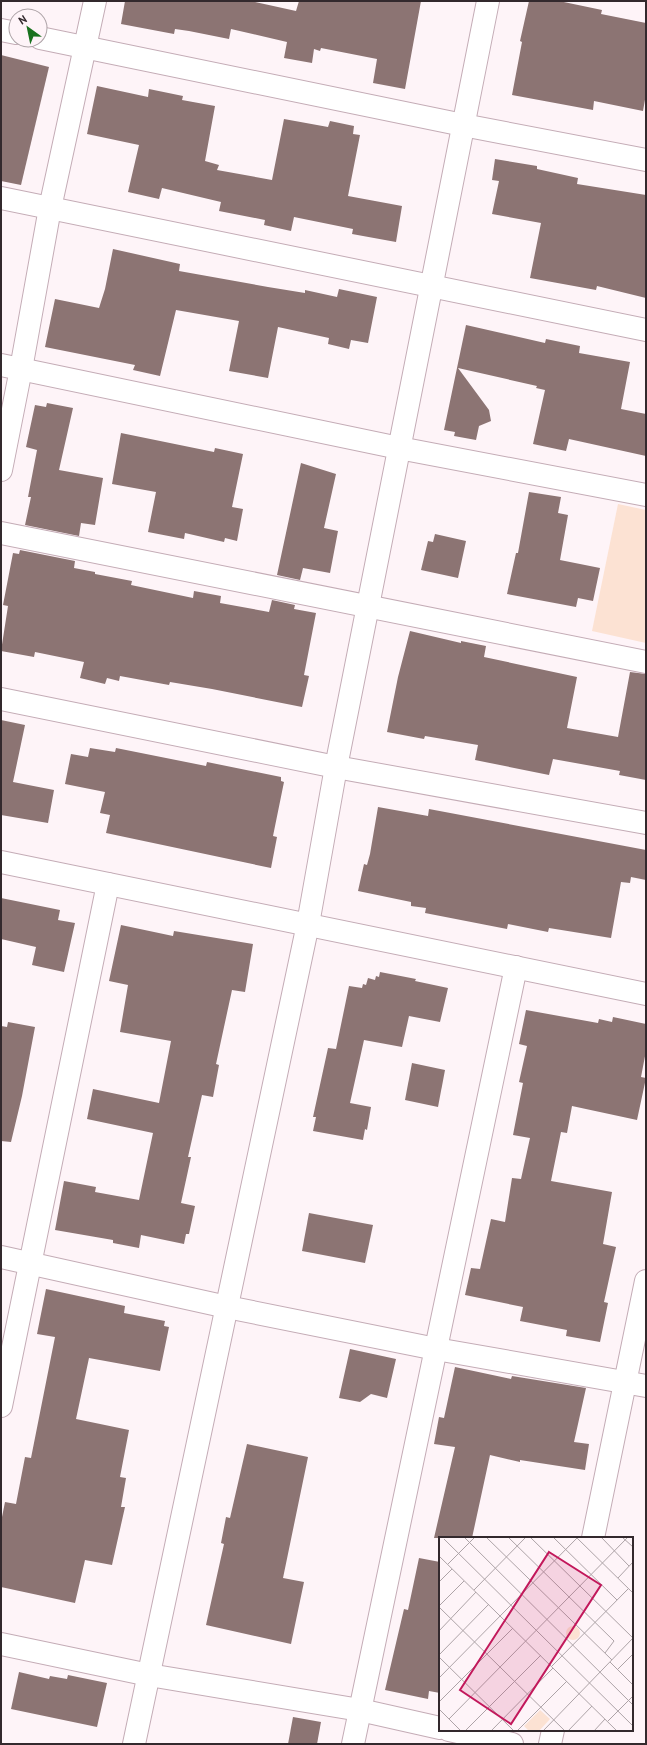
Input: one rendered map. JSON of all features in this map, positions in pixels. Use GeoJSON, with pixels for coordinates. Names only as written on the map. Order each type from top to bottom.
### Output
{"type":"FeatureCollection","features":[{"type":"Feature","properties":{"kind":"street"},"geometry":{"type":"LineString","coordinates":[[1,470],[11,367],[50,208],[95,1]]}},
{"type":"Feature","properties":{"kind":"street"},"geometry":{"type":"LineString","coordinates":[[134,1744],[308,924],[336,767],[488,1]]}},
{"type":"Feature","properties":{"kind":"street"},"geometry":{"type":"LineString","coordinates":[[48,40],[463,125],[646,160]]}},
{"type":"Feature","properties":{"kind":"street"},"geometry":{"type":"LineString","coordinates":[[1,198],[646,330]]}},
{"type":"Feature","properties":{"kind":"street"},"geometry":{"type":"LineString","coordinates":[[11,367],[399,448],[646,495]]}},
{"type":"Feature","properties":{"kind":"street"},"geometry":{"type":"LineString","coordinates":[[1,533],[646,662]]}},
{"type":"Feature","properties":{"kind":"street"},"geometry":{"type":"LineString","coordinates":[[1,699],[336,767],[646,823]]}},
{"type":"Feature","properties":{"kind":"street"},"geometry":{"type":"LineString","coordinates":[[1,862],[646,994]]}},
{"type":"Feature","properties":{"kind":"street"},"geometry":{"type":"LineString","coordinates":[[1,1406],[108,884]]}},
{"type":"Feature","properties":{"kind":"street"},"geometry":{"type":"LineString","coordinates":[[353,1744],[516,967]]}},
{"type":"Feature","properties":{"kind":"street"},"geometry":{"type":"LineString","coordinates":[[1,1257],[227,1307],[436,1349],[636,1384]]}},
{"type":"Feature","properties":{"kind":"street"},"geometry":{"type":"LineString","coordinates":[[593,1537],[636,1384],[646,1281]]}},
{"type":"Feature","properties":{"kind":"street"},"geometry":{"type":"LineString","coordinates":[[1,1644],[149,1675],[360,1710],[439,1728]]}},
{"type":"Feature","properties":{"kind":"street"},"geometry":{"type":"LineString","coordinates":[[454,1731],[512,1744]]}},
{"type":"Feature","properties":{"kind":"street"},"geometry":{"type":"LineString","coordinates":[[550,1744],[553,1731]]}},
{"type":"Feature","properties":{"kind":"shaded area"},"geometry":{"type":"Polygon","coordinates":[[[618,504],[646,510],[646,643],[592,631],[618,504]]]}},
{"type":"Feature","properties":{"kind":"building"},"geometry":{"type":"Polygon","coordinates":[[[125,1],[251,1],[296,11],[299,1],[421,1],[405,89],[373,83],[377,59],[321,48],[320,51],[314,49],[312,63],[284,58],[287,42],[231,29],[229,39],[175,29],[174,34],[121,24],[125,1]]]}},
{"type":"Feature","properties":{"kind":"building"},"geometry":{"type":"Polygon","coordinates":[[[529,1],[559,1],[602,10],[601,14],[646,23],[646,94],[643,111],[594,101],[593,110],[512,95],[522,42],[520,41],[529,1]]]}},
{"type":"Feature","properties":{"kind":"building"},"geometry":{"type":"Polygon","coordinates":[[[1,55],[49,67],[21,185],[1,181],[1,55]]]}},
{"type":"Feature","properties":{"kind":"building"},"geometry":{"type":"Polygon","coordinates":[[[97,86],[148,97],[149,89],[183,96],[182,100],[215,106],[205,161],[219,165],[217,170],[272,180],[284,119],[328,127],[330,121],[354,126],[353,134],[360,135],[348,196],[402,206],[396,242],[352,234],[353,229],[294,217],[291,231],[264,225],[265,220],[219,211],[221,202],[162,188],[159,199],[128,192],[139,145],[87,134],[97,86]]]}},
{"type":"Feature","properties":{"kind":"building"},"geometry":{"type":"Polygon","coordinates":[[[495,159],[537,166],[537,169],[578,178],[577,184],[646,195],[646,298],[597,286],[596,290],[530,278],[541,223],[492,214],[499,181],[492,180],[495,159]]]}},
{"type":"Feature","properties":{"kind":"building"},"geometry":{"type":"Polygon","coordinates":[[[113,249],[180,264],[179,271],[305,293],[305,290],[337,297],[339,289],[377,297],[368,343],[351,340],[349,349],[328,344],[329,338],[278,327],[268,378],[229,371],[239,321],[176,310],[160,376],[133,370],[135,365],[45,347],[55,299],[99,308],[105,289],[113,249]]]}},
{"type":"Feature","properties":{"kind":"building"},"geometry":{"type":"Polygon","coordinates":[[[466,325],[545,343],[546,339],[580,346],[579,353],[630,362],[621,409],[646,414],[646,456],[569,439],[566,451],[533,444],[545,390],[536,388],[537,386],[458,368],[489,410],[491,421],[479,426],[476,440],[454,436],[455,432],[444,430],[466,325]]]}},
{"type":"Feature","properties":{"kind":"building"},"geometry":{"type":"Polygon","coordinates":[[[47,403],[73,408],[59,470],[103,478],[95,525],[81,523],[79,536],[25,525],[31,497],[28,497],[37,450],[26,447],[35,405],[46,407],[47,403]]]}},
{"type":"Feature","properties":{"kind":"building"},"geometry":{"type":"Polygon","coordinates":[[[121,433],[214,452],[215,448],[243,454],[232,507],[243,509],[237,541],[225,538],[224,542],[185,533],[184,539],[148,532],[156,492],[112,484],[121,433]]]}},
{"type":"Feature","properties":{"kind":"building"},"geometry":{"type":"Polygon","coordinates":[[[301,463],[336,474],[324,528],[338,531],[330,573],[303,568],[300,580],[277,575],[301,463]]]}},
{"type":"Feature","properties":{"kind":"building"},"geometry":{"type":"Polygon","coordinates":[[[529,492],[561,497],[558,513],[568,515],[560,560],[600,568],[593,601],[578,598],[576,607],[507,594],[516,553],[518,553],[529,492]]]}},
{"type":"Feature","properties":{"kind":"building"},"geometry":{"type":"Polygon","coordinates":[[[435,534],[466,541],[458,578],[421,570],[428,541],[433,542],[435,534]]]}},
{"type":"Feature","properties":{"kind":"building"},"geometry":{"type":"Polygon","coordinates":[[[20,550],[75,561],[74,568],[95,572],[95,574],[132,581],[131,585],[193,598],[194,591],[221,596],[220,603],[269,612],[272,600],[295,605],[294,609],[316,613],[304,675],[309,676],[302,707],[212,689],[170,682],[169,685],[120,676],[119,681],[107,678],[105,684],[80,678],[84,662],[35,652],[34,657],[1,651],[8,606],[3,605],[13,553],[19,554],[20,550]]]}},
{"type":"Feature","properties":{"kind":"building"},"geometry":{"type":"Polygon","coordinates":[[[410,631],[461,643],[461,641],[486,646],[484,657],[577,677],[567,728],[618,737],[630,672],[646,674],[646,780],[619,775],[620,771],[553,759],[549,775],[475,760],[478,745],[425,736],[424,739],[387,732],[398,677],[410,631]]]}},
{"type":"Feature","properties":{"kind":"building"},"geometry":{"type":"Polygon","coordinates":[[[1,720],[25,725],[13,782],[54,790],[48,823],[1,815],[1,720]]]}},
{"type":"Feature","properties":{"kind":"building"},"geometry":{"type":"Polygon","coordinates":[[[90,748],[115,752],[116,748],[206,766],[207,762],[281,777],[281,781],[284,782],[273,836],[277,837],[271,868],[106,833],[110,815],[100,813],[105,792],[65,784],[71,754],[88,757],[90,748]]]}},
{"type":"Feature","properties":{"kind":"building"},"geometry":{"type":"Polygon","coordinates":[[[378,807],[428,816],[429,809],[646,850],[646,880],[631,877],[630,883],[621,882],[611,938],[549,928],[548,932],[508,924],[507,929],[425,913],[426,908],[411,906],[411,902],[358,891],[364,864],[367,865],[370,854],[378,807]]]}},
{"type":"Feature","properties":{"kind":"building"},"geometry":{"type":"Polygon","coordinates":[[[1,898],[60,910],[58,920],[75,923],[64,972],[32,965],[36,947],[1,939],[1,898]]]}},
{"type":"Feature","properties":{"kind":"building"},"geometry":{"type":"Polygon","coordinates":[[[121,925],[173,936],[174,931],[253,944],[245,992],[232,990],[216,1064],[219,1065],[213,1097],[202,1095],[188,1157],[191,1157],[181,1203],[195,1206],[189,1234],[186,1234],[184,1244],[141,1235],[139,1248],[113,1243],[113,1240],[55,1230],[64,1181],[96,1187],[95,1192],[139,1200],[153,1133],[87,1119],[93,1089],[159,1103],[171,1041],[120,1032],[128,985],[109,981],[121,925]]]}},
{"type":"Feature","properties":{"kind":"building"},"geometry":{"type":"Polygon","coordinates":[[[380,972],[416,979],[415,981],[448,988],[440,1022],[409,1016],[402,1047],[364,1040],[350,1103],[371,1107],[367,1130],[365,1129],[363,1140],[313,1131],[316,1117],[313,1117],[328,1048],[336,1049],[349,986],[362,988],[363,984],[366,985],[368,978],[375,980],[376,976],[379,977],[380,972]]]}},
{"type":"Feature","properties":{"kind":"building"},"geometry":{"type":"Polygon","coordinates":[[[526,1010],[598,1023],[599,1019],[612,1022],[613,1017],[646,1024],[646,1051],[641,1077],[646,1078],[637,1120],[572,1106],[567,1133],[561,1132],[551,1181],[612,1192],[603,1244],[616,1247],[604,1302],[608,1303],[600,1342],[566,1336],[567,1330],[520,1321],[523,1307],[465,1295],[471,1268],[480,1269],[491,1219],[505,1222],[512,1178],[521,1179],[530,1138],[513,1135],[523,1083],[519,1082],[527,1046],[519,1044],[526,1010]]]}},
{"type":"Feature","properties":{"kind":"building"},"geometry":{"type":"Polygon","coordinates":[[[8,1022],[35,1027],[22,1096],[11,1142],[1,1141],[1,1026],[7,1027],[8,1022]]]}},
{"type":"Feature","properties":{"kind":"building"},"geometry":{"type":"Polygon","coordinates":[[[412,1063],[445,1070],[438,1107],[405,1100],[412,1063]]]}},
{"type":"Feature","properties":{"kind":"building"},"geometry":{"type":"Polygon","coordinates":[[[309,1213],[373,1225],[365,1263],[302,1251],[309,1213]]]}},
{"type":"Feature","properties":{"kind":"building"},"geometry":{"type":"Polygon","coordinates":[[[46,1289],[125,1306],[124,1313],[165,1321],[164,1326],[169,1327],[160,1371],[89,1358],[76,1419],[129,1430],[120,1477],[126,1478],[121,1507],[125,1507],[112,1565],[85,1560],[75,1603],[1,1587],[1,1522],[5,1502],[16,1504],[25,1457],[31,1458],[55,1337],[37,1334],[46,1289]]]}},
{"type":"Feature","properties":{"kind":"building"},"geometry":{"type":"Polygon","coordinates":[[[350,1349],[396,1359],[387,1398],[371,1394],[360,1402],[339,1398],[350,1349]]]}},
{"type":"Feature","properties":{"kind":"building"},"geometry":{"type":"Polygon","coordinates":[[[455,1367],[511,1379],[512,1376],[586,1388],[574,1442],[589,1444],[585,1470],[520,1460],[520,1462],[490,1455],[472,1537],[434,1538],[455,1447],[434,1444],[439,1417],[444,1418],[455,1367]]]}},
{"type":"Feature","properties":{"kind":"building"},"geometry":{"type":"Polygon","coordinates":[[[247,1444],[308,1457],[283,1578],[304,1582],[291,1644],[206,1625],[224,1544],[221,1543],[226,1517],[230,1518],[247,1444]]]}},
{"type":"Feature","properties":{"kind":"building"},"geometry":{"type":"Polygon","coordinates":[[[419,1558],[439,1562],[439,1693],[429,1691],[428,1699],[385,1690],[404,1609],[408,1610],[419,1558]]]}},
{"type":"Feature","properties":{"kind":"building"},"geometry":{"type":"Polygon","coordinates":[[[19,1672],[49,1679],[50,1676],[67,1679],[68,1675],[107,1683],[97,1727],[11,1709],[19,1672]]]}},
{"type":"Feature","properties":{"kind":"building"},"geometry":{"type":"Polygon","coordinates":[[[293,1717],[321,1722],[317,1744],[288,1744],[293,1717]]]}}]}
